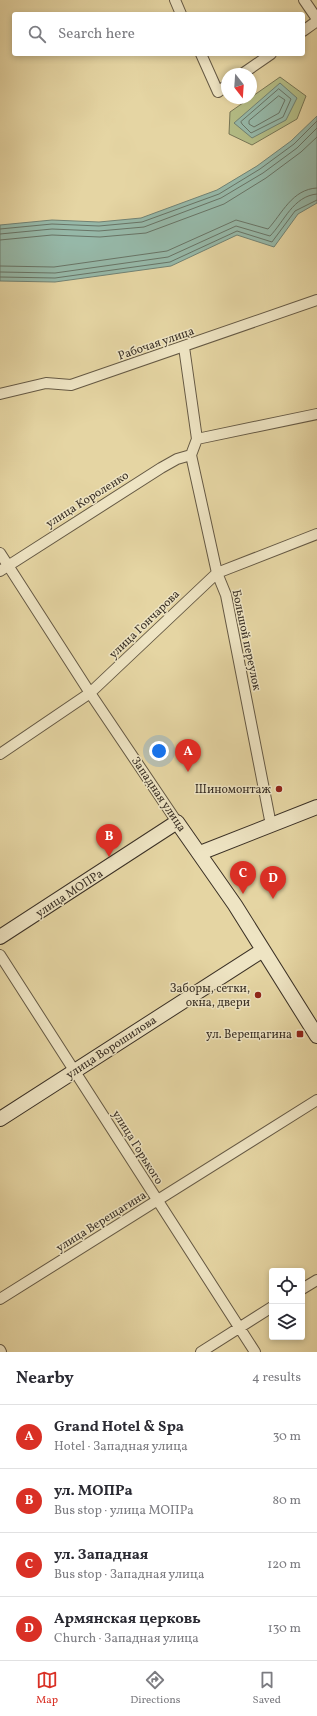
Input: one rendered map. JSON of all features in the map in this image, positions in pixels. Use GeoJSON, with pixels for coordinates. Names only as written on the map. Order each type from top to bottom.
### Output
{"type":"FeatureCollection","features":[{"type":"Feature","properties":{"kind":"main road"},"geometry":{"type":"LineString","coordinates":[[200,853],[317,807]]}},
{"type":"Feature","properties":{"kind":"main road","name":"Западная улица"},"geometry":{"type":"LineString","coordinates":[[177,822],[200,853],[317,1036]]}},
{"type":"Feature","properties":{"kind":"main road","name":"улица МОПРа"},"geometry":{"type":"LineString","coordinates":[[0,937],[177,822]]}},
{"type":"Feature","properties":{"kind":"main road","name":"улица Ворошилова"},"geometry":{"type":"LineString","coordinates":[[0,1119],[263,950]]}},
{"type":"Feature","properties":{"kind":"street"},"geometry":{"type":"LineString","coordinates":[[175,0],[180,12]]}},
{"type":"Feature","properties":{"kind":"street"},"geometry":{"type":"LineString","coordinates":[[304,0],[317,20],[305,29]]}},
{"type":"Feature","properties":{"kind":"street"},"geometry":{"type":"LineString","coordinates":[[202,56],[218,92],[221,90]]}},
{"type":"Feature","properties":{"kind":"street"},"geometry":{"type":"LineString","coordinates":[[251,68],[268,56]]}},
{"type":"Feature","properties":{"kind":"street","name":"Рабочая улица"},"geometry":{"type":"LineString","coordinates":[[0,394],[46,383],[71,385],[317,300]]}},
{"type":"Feature","properties":{"kind":"street"},"geometry":{"type":"LineString","coordinates":[[184,347],[197,439],[190,455]]}},
{"type":"Feature","properties":{"kind":"street"},"geometry":{"type":"LineString","coordinates":[[197,439],[317,414]]}},
{"type":"Feature","properties":{"kind":"street","name":"улица Короленко"},"geometry":{"type":"LineString","coordinates":[[4,568],[161,468],[177,459],[190,455]]}},
{"type":"Feature","properties":{"kind":"street","name":"Большой переулок"},"geometry":{"type":"LineString","coordinates":[[190,455],[217,573],[226,595],[271,825]]}},
{"type":"Feature","properties":{"kind":"street","name":"улица Гончарова"},"geometry":{"type":"LineString","coordinates":[[0,754],[90,693],[217,573],[317,534]]}},
{"type":"Feature","properties":{"kind":"street","name":"Западная улица"},"geometry":{"type":"LineString","coordinates":[[0,553],[4,568],[177,822]]}},
{"type":"Feature","properties":{"kind":"street","name":"улица Горького"},"geometry":{"type":"LineString","coordinates":[[0,955],[255,1352]]}},
{"type":"Feature","properties":{"kind":"street","name":"улица Верещагина"},"geometry":{"type":"LineString","coordinates":[[0,1299],[317,1100]]}},
{"type":"Feature","properties":{"kind":"street"},"geometry":{"type":"LineString","coordinates":[[305,1287],[317,1280]]}},
{"type":"Feature","properties":{"kind":"street"},"geometry":{"type":"LineString","coordinates":[[201,1352],[269,1310]]}},
{"type":"Feature","properties":{"kind":"green space"},"geometry":{"type":"Polygon","coordinates":[[[280,77],[306,96],[297,119],[252,145],[229,134],[230,112],[241,104],[257,104],[257,93],[280,77]]]}},
{"type":"Feature","properties":{"kind":"water"},"geometry":{"type":"Polygon","coordinates":[[[280,83],[297,98],[286,120],[252,138],[234,123],[280,83]]]}},
{"type":"Feature","properties":{"kind":"water"},"geometry":{"type":"Polygon","coordinates":[[[317,116],[317,203],[298,214],[274,247],[237,235],[171,266],[55,282],[0,281],[0,225],[52,220],[99,222],[141,218],[217,190],[257,166],[291,141],[317,116]]]}},
{"type":"Feature","properties":{"kind":"place","name":"Grand Hotel & Spa"},"geometry":{"type":"Point","coordinates":[188,772]}},
{"type":"Feature","properties":{"kind":"place","name":"Шиномонтаж"},"geometry":{"type":"Point","coordinates":[279,789]}},
{"type":"Feature","properties":{"kind":"place","name":"ул. МОПРа"},"geometry":{"type":"Point","coordinates":[109,857]}},
{"type":"Feature","properties":{"kind":"place","name":"ул. Западная"},"geometry":{"type":"Point","coordinates":[243,894]}},
{"type":"Feature","properties":{"kind":"place","name":"Армянская церковь"},"geometry":{"type":"Point","coordinates":[273,899]}},
{"type":"Feature","properties":{"kind":"place","name":"Заборы, сетки, окна, двери"},"geometry":{"type":"Point","coordinates":[258,995]}},
{"type":"Feature","properties":{"kind":"place","name":"ул. Верещагина"},"geometry":{"type":"Point","coordinates":[300,1034]}}]}
